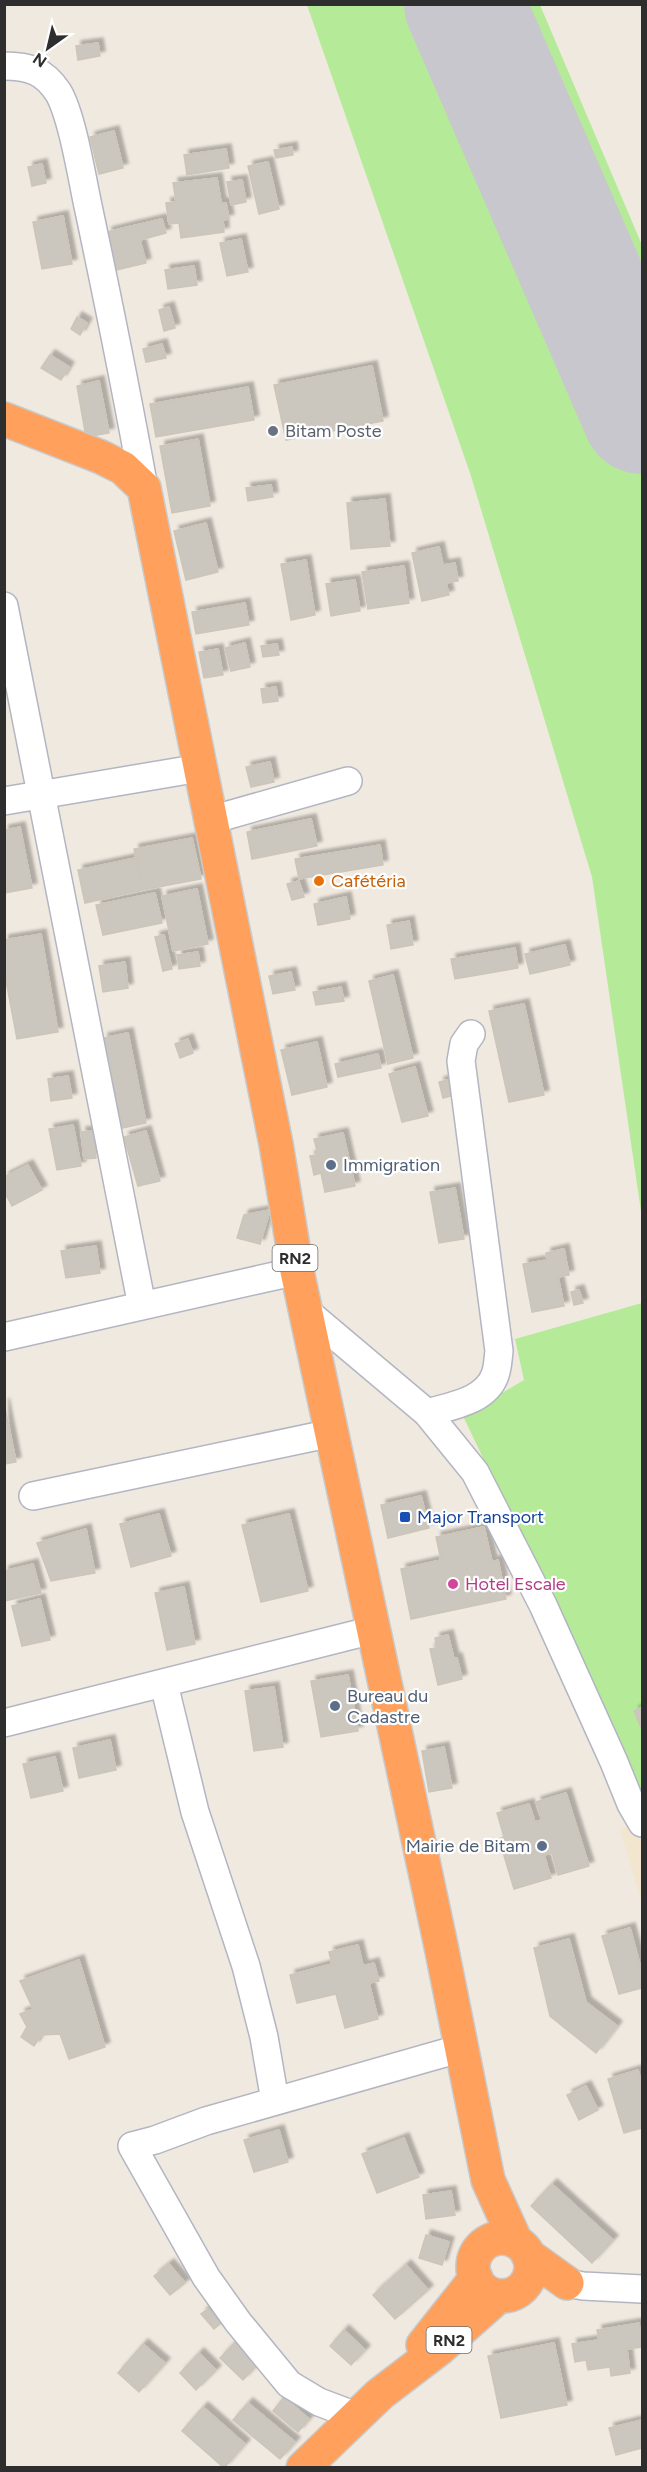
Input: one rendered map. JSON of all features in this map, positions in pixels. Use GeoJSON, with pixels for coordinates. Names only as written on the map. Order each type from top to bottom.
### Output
{"type":"FeatureCollection","features":[{"type":"Feature","properties":{"kind":"highway"},"geometry":{"type":"LineString","coordinates":[[4,418],[101,457],[123,468],[144,488]]}},
{"type":"Feature","properties":{"kind":"highway","name":"RN2"},"geometry":{"type":"LineString","coordinates":[[144,488],[276,1144],[297,1271],[488,2180],[522,2248]]}},
{"type":"Feature","properties":{"kind":"highway","name":"RN2"},"geometry":{"type":"LineString","coordinates":[[483,2246],[488,2180]]}},
{"type":"Feature","properties":{"kind":"highway"},"geometry":{"type":"LineString","coordinates":[[499,2287],[474,2260],[483,2246],[499,2239],[522,2248],[567,2283]]}},
{"type":"Feature","properties":{"kind":"highway"},"geometry":{"type":"LineString","coordinates":[[499,2287],[531,2272],[522,2248]]}},
{"type":"Feature","properties":{"kind":"highway"},"geometry":{"type":"LineString","coordinates":[[499,2287],[567,2283]]}},
{"type":"Feature","properties":{"kind":"highway","name":"RN2"},"geometry":{"type":"LineString","coordinates":[[303,2468],[356,2416],[499,2287]]}},
{"type":"Feature","properties":{"kind":"street"},"geometry":{"type":"LineString","coordinates":[[4,66],[25,66],[38,71],[59,94],[67,116],[82,176],[122,369],[144,488]]}},
{"type":"Feature","properties":{"kind":"street"},"geometry":{"type":"LineString","coordinates":[[4,606],[142,1306]]}},
{"type":"Feature","properties":{"kind":"street"},"geometry":{"type":"LineString","coordinates":[[4,801],[200,768]]}},
{"type":"Feature","properties":{"kind":"street"},"geometry":{"type":"LineString","coordinates":[[211,820],[348,781]]}},
{"type":"Feature","properties":{"kind":"street"},"geometry":{"type":"LineString","coordinates":[[427,1413],[471,1399],[488,1389],[495,1375],[499,1351],[461,1060],[464,1044],[471,1034]]}},
{"type":"Feature","properties":{"kind":"street"},"geometry":{"type":"LineString","coordinates":[[4,1337],[297,1271]]}},
{"type":"Feature","properties":{"kind":"street"},"geometry":{"type":"LineString","coordinates":[[306,1311],[427,1413],[476,1472],[543,1605],[631,1804],[642,1823]]}},
{"type":"Feature","properties":{"kind":"street"},"geometry":{"type":"LineString","coordinates":[[33,1496],[332,1433]]}},
{"type":"Feature","properties":{"kind":"street"},"geometry":{"type":"LineString","coordinates":[[4,1723],[373,1630]]}},
{"type":"Feature","properties":{"kind":"street"},"geometry":{"type":"LineString","coordinates":[[164,1684],[195,1812],[246,1966],[264,2037],[275,2101]]}},
{"type":"Feature","properties":{"kind":"street"},"geometry":{"type":"LineString","coordinates":[[356,2416],[303,2395],[282,2375],[238,2322],[206,2277],[132,2146],[275,2101],[462,2048]]}},
{"type":"Feature","properties":{"kind":"street"},"geometry":{"type":"LineString","coordinates":[[567,2283],[642,2289]]}},
{"type":"Feature","properties":{"kind":"shaded area"},"geometry":{"type":"Polygon","coordinates":[[[642,1823],[642,1904],[620,1829],[642,1823]]]}},
{"type":"Feature","properties":{"kind":"green space"},"geometry":{"type":"Polygon","coordinates":[[[307,5],[540,5],[642,245],[642,1218],[592,877],[470,473],[307,5]]]}},
{"type":"Feature","properties":{"kind":"green space"},"geometry":{"type":"Polygon","coordinates":[[[642,1303],[642,1792],[463,1416],[524,1380],[515,1339],[642,1303]]]}},
{"type":"Feature","properties":{"kind":"building"},"geometry":{"type":"Polygon","coordinates":[[[98,43],[100,56],[78,60],[76,46],[98,43]]]}},
{"type":"Feature","properties":{"kind":"building"},"geometry":{"type":"Polygon","coordinates":[[[114,131],[123,168],[99,174],[90,137],[114,131]]]}},
{"type":"Feature","properties":{"kind":"building"},"geometry":{"type":"Polygon","coordinates":[[[292,147],[293,155],[276,158],[274,150],[292,147]]]}},
{"type":"Feature","properties":{"kind":"building"},"geometry":{"type":"Polygon","coordinates":[[[226,149],[229,168],[187,175],[184,155],[226,149]]]}},
{"type":"Feature","properties":{"kind":"building"},"geometry":{"type":"Polygon","coordinates":[[[268,162],[279,209],[259,214],[248,166],[268,162]]]}},
{"type":"Feature","properties":{"kind":"building"},"geometry":{"type":"Polygon","coordinates":[[[42,164],[46,183],[32,186],[28,167],[42,164]]]}},
{"type":"Feature","properties":{"kind":"building"},"geometry":{"type":"Polygon","coordinates":[[[217,178],[221,203],[226,203],[229,219],[223,220],[224,232],[181,238],[179,223],[169,224],[166,203],[176,202],[173,183],[217,178]]]}},
{"type":"Feature","properties":{"kind":"building"},"geometry":{"type":"Polygon","coordinates":[[[242,180],[246,202],[231,205],[227,182],[242,180]]]}},
{"type":"Feature","properties":{"kind":"building"},"geometry":{"type":"Polygon","coordinates":[[[63,216],[72,264],[42,269],[33,222],[63,216]]]}},
{"type":"Feature","properties":{"kind":"building"},"geometry":{"type":"Polygon","coordinates":[[[162,219],[166,233],[140,240],[136,225],[162,219]]]}},
{"type":"Feature","properties":{"kind":"building"},"geometry":{"type":"Polygon","coordinates":[[[136,225],[146,263],[116,270],[107,232],[136,225]]]}},
{"type":"Feature","properties":{"kind":"building"},"geometry":{"type":"Polygon","coordinates":[[[241,239],[248,272],[227,276],[220,243],[241,239]]]}},
{"type":"Feature","properties":{"kind":"building"},"geometry":{"type":"Polygon","coordinates":[[[194,266],[197,285],[168,289],[165,270],[194,266]]]}},
{"type":"Feature","properties":{"kind":"building"},"geometry":{"type":"Polygon","coordinates":[[[169,307],[175,328],[164,331],[159,310],[169,307]]]}},
{"type":"Feature","properties":{"kind":"building"},"geometry":{"type":"Polygon","coordinates":[[[77,317],[87,323],[80,335],[71,329],[77,317]]]}},
{"type":"Feature","properties":{"kind":"building"},"geometry":{"type":"Polygon","coordinates":[[[162,344],[166,358],[146,362],[143,349],[162,344]]]}},
{"type":"Feature","properties":{"kind":"building"},"geometry":{"type":"Polygon","coordinates":[[[50,355],[69,367],[61,380],[41,368],[50,355]]]}},
{"type":"Feature","properties":{"kind":"building"},"geometry":{"type":"Polygon","coordinates":[[[372,366],[383,421],[286,440],[274,385],[372,366]]]}},
{"type":"Feature","properties":{"kind":"building"},"geometry":{"type":"Polygon","coordinates":[[[99,381],[109,433],[86,437],[77,386],[99,381]]]}},
{"type":"Feature","properties":{"kind":"building"},"geometry":{"type":"Polygon","coordinates":[[[248,387],[254,420],[156,437],[150,404],[248,387]]]}},
{"type":"Feature","properties":{"kind":"building"},"geometry":{"type":"Polygon","coordinates":[[[198,439],[210,506],[172,513],[160,446],[198,439]]]}},
{"type":"Feature","properties":{"kind":"building"},"geometry":{"type":"Polygon","coordinates":[[[271,485],[273,497],[248,501],[246,488],[271,485]]]}},
{"type":"Feature","properties":{"kind":"building"},"geometry":{"type":"Polygon","coordinates":[[[385,499],[390,546],[351,549],[347,503],[385,499]]]}},
{"type":"Feature","properties":{"kind":"building"},"geometry":{"type":"Polygon","coordinates":[[[206,523],[218,572],[186,580],[174,531],[206,523]]]}},
{"type":"Feature","properties":{"kind":"building"},"geometry":{"type":"Polygon","coordinates":[[[439,547],[443,565],[455,563],[458,581],[446,583],[449,595],[422,601],[412,553],[439,547]]]}},
{"type":"Feature","properties":{"kind":"building"},"geometry":{"type":"Polygon","coordinates":[[[306,560],[315,615],[291,620],[281,564],[306,560]]]}},
{"type":"Feature","properties":{"kind":"building"},"geometry":{"type":"Polygon","coordinates":[[[404,566],[409,603],[368,609],[362,572],[404,566]]]}},
{"type":"Feature","properties":{"kind":"building"},"geometry":{"type":"Polygon","coordinates":[[[355,580],[360,611],[331,616],[326,584],[355,580]]]}},
{"type":"Feature","properties":{"kind":"building"},"geometry":{"type":"Polygon","coordinates":[[[245,603],[249,625],[196,634],[192,612],[245,603]]]}},
{"type":"Feature","properties":{"kind":"building"},"geometry":{"type":"Polygon","coordinates":[[[245,643],[250,667],[231,671],[225,648],[245,643]]]}},
{"type":"Feature","properties":{"kind":"building"},"geometry":{"type":"Polygon","coordinates":[[[277,644],[279,655],[263,657],[261,646],[277,644]]]}},
{"type":"Feature","properties":{"kind":"building"},"geometry":{"type":"Polygon","coordinates":[[[218,649],[223,675],[204,678],[199,652],[218,649]]]}},
{"type":"Feature","properties":{"kind":"building"},"geometry":{"type":"Polygon","coordinates":[[[276,687],[278,701],[263,703],[261,689],[276,687]]]}},
{"type":"Feature","properties":{"kind":"building"},"geometry":{"type":"Polygon","coordinates":[[[270,762],[274,782],[251,787],[246,767],[270,762]]]}},
{"type":"Feature","properties":{"kind":"building"},"geometry":{"type":"Polygon","coordinates":[[[311,819],[317,846],[252,859],[247,832],[311,819]]]}},
{"type":"Feature","properties":{"kind":"building"},"geometry":{"type":"Polygon","coordinates":[[[20,827],[32,888],[4,893],[4,830],[20,827]]]}},
{"type":"Feature","properties":{"kind":"building"},"geometry":{"type":"Polygon","coordinates":[[[192,838],[201,879],[143,890],[134,849],[192,838]]]}},
{"type":"Feature","properties":{"kind":"building"},"geometry":{"type":"Polygon","coordinates":[[[380,845],[383,865],[299,879],[295,859],[380,845]]]}},
{"type":"Feature","properties":{"kind":"building"},"geometry":{"type":"Polygon","coordinates":[[[136,858],[143,890],[85,903],[78,870],[136,858]]]}},
{"type":"Feature","properties":{"kind":"building"},"geometry":{"type":"Polygon","coordinates":[[[299,881],[304,897],[292,900],[287,884],[299,881]]]}},
{"type":"Feature","properties":{"kind":"building"},"geometry":{"type":"Polygon","coordinates":[[[197,889],[208,944],[173,951],[162,896],[197,889]]]}},
{"type":"Feature","properties":{"kind":"building"},"geometry":{"type":"Polygon","coordinates":[[[155,893],[162,923],[103,935],[96,905],[155,893]]]}},
{"type":"Feature","properties":{"kind":"building"},"geometry":{"type":"Polygon","coordinates":[[[346,897],[350,919],[318,925],[314,904],[346,897]]]}},
{"type":"Feature","properties":{"kind":"building"},"geometry":{"type":"Polygon","coordinates":[[[409,921],[413,945],[391,949],[387,925],[409,921]]]}},
{"type":"Feature","properties":{"kind":"building"},"geometry":{"type":"Polygon","coordinates":[[[41,934],[58,1032],[17,1039],[4,970],[4,940],[41,934]]]}},
{"type":"Feature","properties":{"kind":"building"},"geometry":{"type":"Polygon","coordinates":[[[164,935],[172,969],[163,971],[155,937],[164,935]]]}},
{"type":"Feature","properties":{"kind":"building"},"geometry":{"type":"Polygon","coordinates":[[[565,945],[570,965],[530,974],[525,954],[565,945]]]}},
{"type":"Feature","properties":{"kind":"building"},"geometry":{"type":"Polygon","coordinates":[[[515,948],[518,968],[455,979],[451,959],[515,948]]]}},
{"type":"Feature","properties":{"kind":"building"},"geometry":{"type":"Polygon","coordinates":[[[198,952],[200,966],[179,969],[177,955],[198,952]]]}},
{"type":"Feature","properties":{"kind":"building"},"geometry":{"type":"Polygon","coordinates":[[[125,962],[128,988],[103,992],[99,966],[125,962]]]}},
{"type":"Feature","properties":{"kind":"building"},"geometry":{"type":"Polygon","coordinates":[[[291,972],[295,990],[273,994],[269,976],[291,972]]]}},
{"type":"Feature","properties":{"kind":"building"},"geometry":{"type":"Polygon","coordinates":[[[393,975],[413,1058],[388,1064],[369,981],[393,975]]]}},
{"type":"Feature","properties":{"kind":"building"},"geometry":{"type":"Polygon","coordinates":[[[341,987],[344,1001],[316,1005],[313,992],[341,987]]]}},
{"type":"Feature","properties":{"kind":"building"},"geometry":{"type":"Polygon","coordinates":[[[524,1004],[544,1095],[509,1102],[489,1011],[524,1004]]]}},
{"type":"Feature","properties":{"kind":"building"},"geometry":{"type":"Polygon","coordinates":[[[128,1033],[146,1123],[122,1128],[103,1038],[128,1033]]]}},
{"type":"Feature","properties":{"kind":"building"},"geometry":{"type":"Polygon","coordinates":[[[188,1039],[193,1053],[180,1058],[175,1044],[188,1039]]]}},
{"type":"Feature","properties":{"kind":"building"},"geometry":{"type":"Polygon","coordinates":[[[317,1042],[327,1087],[292,1095],[281,1050],[317,1042]]]}},
{"type":"Feature","properties":{"kind":"building"},"geometry":{"type":"Polygon","coordinates":[[[378,1054],[381,1068],[338,1077],[335,1064],[378,1054]]]}},
{"type":"Feature","properties":{"kind":"building"},"geometry":{"type":"Polygon","coordinates":[[[415,1067],[428,1116],[402,1122],[389,1074],[415,1067]]]}},
{"type":"Feature","properties":{"kind":"building"},"geometry":{"type":"Polygon","coordinates":[[[68,1076],[72,1098],[51,1101],[48,1079],[68,1076]]]}},
{"type":"Feature","properties":{"kind":"building"},"geometry":{"type":"Polygon","coordinates":[[[448,1080],[451,1096],[443,1098],[439,1082],[448,1080]]]}},
{"type":"Feature","properties":{"kind":"building"},"geometry":{"type":"Polygon","coordinates":[[[73,1125],[81,1166],[57,1170],[49,1129],[73,1125]]]}},
{"type":"Feature","properties":{"kind":"building"},"geometry":{"type":"Polygon","coordinates":[[[93,1131],[96,1158],[84,1159],[81,1132],[93,1131]]]}},
{"type":"Feature","properties":{"kind":"building"},"geometry":{"type":"Polygon","coordinates":[[[146,1131],[160,1181],[138,1186],[124,1137],[146,1131]]]}},
{"type":"Feature","properties":{"kind":"building","name":"Immigration"},"geometry":{"type":"Polygon","coordinates":[[[343,1133],[355,1186],[325,1192],[321,1173],[314,1175],[310,1156],[318,1155],[314,1139],[343,1133]]]}},
{"type":"Feature","properties":{"kind":"building"},"geometry":{"type":"Polygon","coordinates":[[[28,1165],[42,1190],[12,1206],[4,1191],[4,1177],[28,1165]]]}},
{"type":"Feature","properties":{"kind":"building"},"geometry":{"type":"Polygon","coordinates":[[[455,1188],[464,1239],[439,1243],[430,1192],[455,1188]]]}},
{"type":"Feature","properties":{"kind":"building"},"geometry":{"type":"Polygon","coordinates":[[[270,1210],[260,1244],[237,1238],[244,1215],[270,1210]]]}},
{"type":"Feature","properties":{"kind":"building"},"geometry":{"type":"Polygon","coordinates":[[[96,1246],[100,1273],[66,1278],[61,1251],[96,1246]]]}},
{"type":"Feature","properties":{"kind":"building"},"geometry":{"type":"Polygon","coordinates":[[[564,1249],[569,1275],[558,1277],[564,1306],[532,1312],[523,1264],[547,1260],[546,1253],[564,1249]]]}},
{"type":"Feature","properties":{"kind":"building"},"geometry":{"type":"Polygon","coordinates":[[[579,1290],[583,1303],[574,1305],[571,1292],[579,1290]]]}},
{"type":"Feature","properties":{"kind":"building"},"geometry":{"type":"Polygon","coordinates":[[[4,1403],[16,1462],[4,1464],[4,1403]]]}},
{"type":"Feature","properties":{"kind":"building","name":"Major Transport"},"geometry":{"type":"Polygon","coordinates":[[[421,1496],[429,1528],[388,1538],[381,1505],[421,1496]]]}},
{"type":"Feature","properties":{"kind":"building"},"geometry":{"type":"Polygon","coordinates":[[[159,1514],[171,1556],[131,1567],[120,1524],[159,1514]]]}},
{"type":"Feature","properties":{"kind":"building"},"geometry":{"type":"Polygon","coordinates":[[[289,1514],[308,1591],[261,1602],[242,1525],[289,1514]]]}},
{"type":"Feature","properties":{"kind":"building","name":"Hotel Escale"},"geometry":{"type":"Polygon","coordinates":[[[484,1527],[492,1562],[498,1560],[506,1599],[411,1619],[401,1569],[441,1560],[436,1537],[484,1527]]]}},
{"type":"Feature","properties":{"kind":"building"},"geometry":{"type":"Polygon","coordinates":[[[86,1529],[95,1573],[51,1581],[37,1543],[86,1529]]]}},
{"type":"Feature","properties":{"kind":"building"},"geometry":{"type":"Polygon","coordinates":[[[33,1564],[41,1593],[4,1601],[4,1571],[33,1564]]]}},
{"type":"Feature","properties":{"kind":"building"},"geometry":{"type":"Polygon","coordinates":[[[184,1587],[195,1644],[167,1650],[155,1593],[184,1587]]]}},
{"type":"Feature","properties":{"kind":"building"},"geometry":{"type":"Polygon","coordinates":[[[40,1599],[50,1640],[22,1646],[12,1606],[40,1599]]]}},
{"type":"Feature","properties":{"kind":"building"},"geometry":{"type":"Polygon","coordinates":[[[448,1635],[462,1679],[438,1685],[430,1649],[437,1648],[435,1638],[448,1635]]]}},
{"type":"Feature","properties":{"kind":"building","name":"Bureau du Cadastre"},"geometry":{"type":"Polygon","coordinates":[[[348,1675],[358,1731],[321,1737],[311,1681],[348,1675]]]}},
{"type":"Feature","properties":{"kind":"building"},"geometry":{"type":"Polygon","coordinates":[[[274,1687],[283,1747],[254,1751],[245,1691],[274,1687]]]}},
{"type":"Feature","properties":{"kind":"building"},"geometry":{"type":"Polygon","coordinates":[[[642,1707],[642,1730],[634,1711],[642,1707]]]}},
{"type":"Feature","properties":{"kind":"building"},"geometry":{"type":"Polygon","coordinates":[[[110,1740],[116,1770],[79,1778],[73,1748],[110,1740]]]}},
{"type":"Feature","properties":{"kind":"building"},"geometry":{"type":"Polygon","coordinates":[[[444,1747],[452,1788],[429,1792],[422,1751],[444,1747]]]}},
{"type":"Feature","properties":{"kind":"building"},"geometry":{"type":"Polygon","coordinates":[[[55,1757],[63,1791],[31,1798],[23,1764],[55,1757]]]}},
{"type":"Feature","properties":{"kind":"building","name":"Mairie de Bitam"},"geometry":{"type":"Polygon","coordinates":[[[566,1793],[589,1866],[558,1875],[552,1853],[544,1855],[551,1878],[514,1889],[499,1839],[504,1837],[497,1813],[529,1804],[535,1822],[542,1820],[536,1802],[566,1793]]]}},
{"type":"Feature","properties":{"kind":"building"},"geometry":{"type":"Polygon","coordinates":[[[630,1928],[642,1972],[642,1988],[619,1994],[602,1936],[630,1928]]]}},
{"type":"Feature","properties":{"kind":"building"},"geometry":{"type":"Polygon","coordinates":[[[569,1939],[586,2002],[617,2026],[596,2053],[550,2016],[534,1948],[569,1939]]]}},
{"type":"Feature","properties":{"kind":"building"},"geometry":{"type":"Polygon","coordinates":[[[358,1945],[363,1966],[374,1963],[379,1981],[369,1983],[378,2019],[345,2028],[336,1994],[297,2003],[290,1975],[332,1964],[329,1952],[358,1945]]]}},
{"type":"Feature","properties":{"kind":"building"},"geometry":{"type":"Polygon","coordinates":[[[79,1960],[105,2047],[69,2059],[60,2034],[41,2035],[34,2046],[21,2037],[27,2027],[20,2014],[33,2009],[20,1981],[79,1960]]]}},
{"type":"Feature","properties":{"kind":"building"},"geometry":{"type":"Polygon","coordinates":[[[638,2070],[642,2085],[642,2128],[624,2133],[608,2079],[638,2070]]]}},
{"type":"Feature","properties":{"kind":"building"},"geometry":{"type":"Polygon","coordinates":[[[586,2086],[598,2110],[579,2120],[567,2095],[586,2086]]]}},
{"type":"Feature","properties":{"kind":"building"},"geometry":{"type":"Polygon","coordinates":[[[279,2130],[288,2162],[254,2172],[244,2140],[279,2130]]]}},
{"type":"Feature","properties":{"kind":"building"},"geometry":{"type":"Polygon","coordinates":[[[404,2138],[419,2177],[377,2193],[362,2154],[404,2138]]]}},
{"type":"Feature","properties":{"kind":"building"},"geometry":{"type":"Polygon","coordinates":[[[552,2184],[613,2240],[592,2263],[531,2206],[552,2184]]]}},
{"type":"Feature","properties":{"kind":"building"},"geometry":{"type":"Polygon","coordinates":[[[451,2191],[455,2215],[426,2219],[423,2195],[451,2191]]]}},
{"type":"Feature","properties":{"kind":"building"},"geometry":{"type":"Polygon","coordinates":[[[426,2235],[449,2242],[442,2265],[419,2258],[426,2235]]]}},
{"type":"Feature","properties":{"kind":"building"},"geometry":{"type":"Polygon","coordinates":[[[169,2264],[185,2283],[170,2295],[154,2276],[169,2264]]]}},
{"type":"Feature","properties":{"kind":"building"},"geometry":{"type":"Polygon","coordinates":[[[406,2265],[428,2290],[395,2319],[373,2295],[406,2265]]]}},
{"type":"Feature","properties":{"kind":"building"},"geometry":{"type":"Polygon","coordinates":[[[208,2309],[221,2323],[214,2329],[201,2314],[208,2309]]]}},
{"type":"Feature","properties":{"kind":"building"},"geometry":{"type":"Polygon","coordinates":[[[639,2323],[642,2347],[627,2349],[630,2373],[611,2376],[610,2367],[588,2370],[586,2360],[575,2362],[572,2344],[599,2340],[597,2330],[639,2323]]]}},
{"type":"Feature","properties":{"kind":"building"},"geometry":{"type":"Polygon","coordinates":[[[344,2330],[365,2350],[351,2365],[330,2346],[344,2330]]]}},
{"type":"Feature","properties":{"kind":"building"},"geometry":{"type":"Polygon","coordinates":[[[238,2339],[261,2361],[243,2380],[220,2358],[238,2339]]]}},
{"type":"Feature","properties":{"kind":"building"},"geometry":{"type":"Polygon","coordinates":[[[554,2343],[567,2405],[501,2418],[488,2356],[554,2343]]]}},
{"type":"Feature","properties":{"kind":"building"},"geometry":{"type":"Polygon","coordinates":[[[143,2344],[165,2363],[139,2392],[118,2373],[143,2344]]]}},
{"type":"Feature","properties":{"kind":"building"},"geometry":{"type":"Polygon","coordinates":[[[199,2353],[216,2370],[196,2390],[180,2373],[199,2353]]]}},
{"type":"Feature","properties":{"kind":"building"},"geometry":{"type":"Polygon","coordinates":[[[284,2397],[309,2419],[298,2432],[273,2411],[284,2397]]]}},
{"type":"Feature","properties":{"kind":"building"},"geometry":{"type":"Polygon","coordinates":[[[248,2403],[295,2442],[280,2459],[233,2420],[248,2403]]]}},
{"type":"Feature","properties":{"kind":"building"},"geometry":{"type":"Polygon","coordinates":[[[203,2407],[245,2444],[224,2468],[182,2431],[203,2407]]]}},
{"type":"Feature","properties":{"kind":"building"},"geometry":{"type":"Polygon","coordinates":[[[642,2420],[642,2448],[616,2455],[609,2428],[642,2420]]]}},
{"type":"Feature","properties":{"kind":"runway"},"geometry":{"type":"LineString","coordinates":[[464,4],[642,414]]}},
{"type":"Feature","properties":{"kind":"place","name":"Bitam Poste"},"geometry":{"type":"Point","coordinates":[273,431]}},
{"type":"Feature","properties":{"kind":"place","name":"Cafétéria"},"geometry":{"type":"Point","coordinates":[319,881]}},
{"type":"Feature","properties":{"kind":"place","name":"Immigration"},"geometry":{"type":"Point","coordinates":[331,1165]}},
{"type":"Feature","properties":{"kind":"place","name":"Major Transport"},"geometry":{"type":"Point","coordinates":[405,1517]}},
{"type":"Feature","properties":{"kind":"place","name":"Hotel Escale"},"geometry":{"type":"Point","coordinates":[453,1584]}},
{"type":"Feature","properties":{"kind":"place","name":"Bureau du Cadastre"},"geometry":{"type":"Point","coordinates":[335,1706]}},
{"type":"Feature","properties":{"kind":"place","name":"Mairie de Bitam"},"geometry":{"type":"Point","coordinates":[542,1846]}}]}
